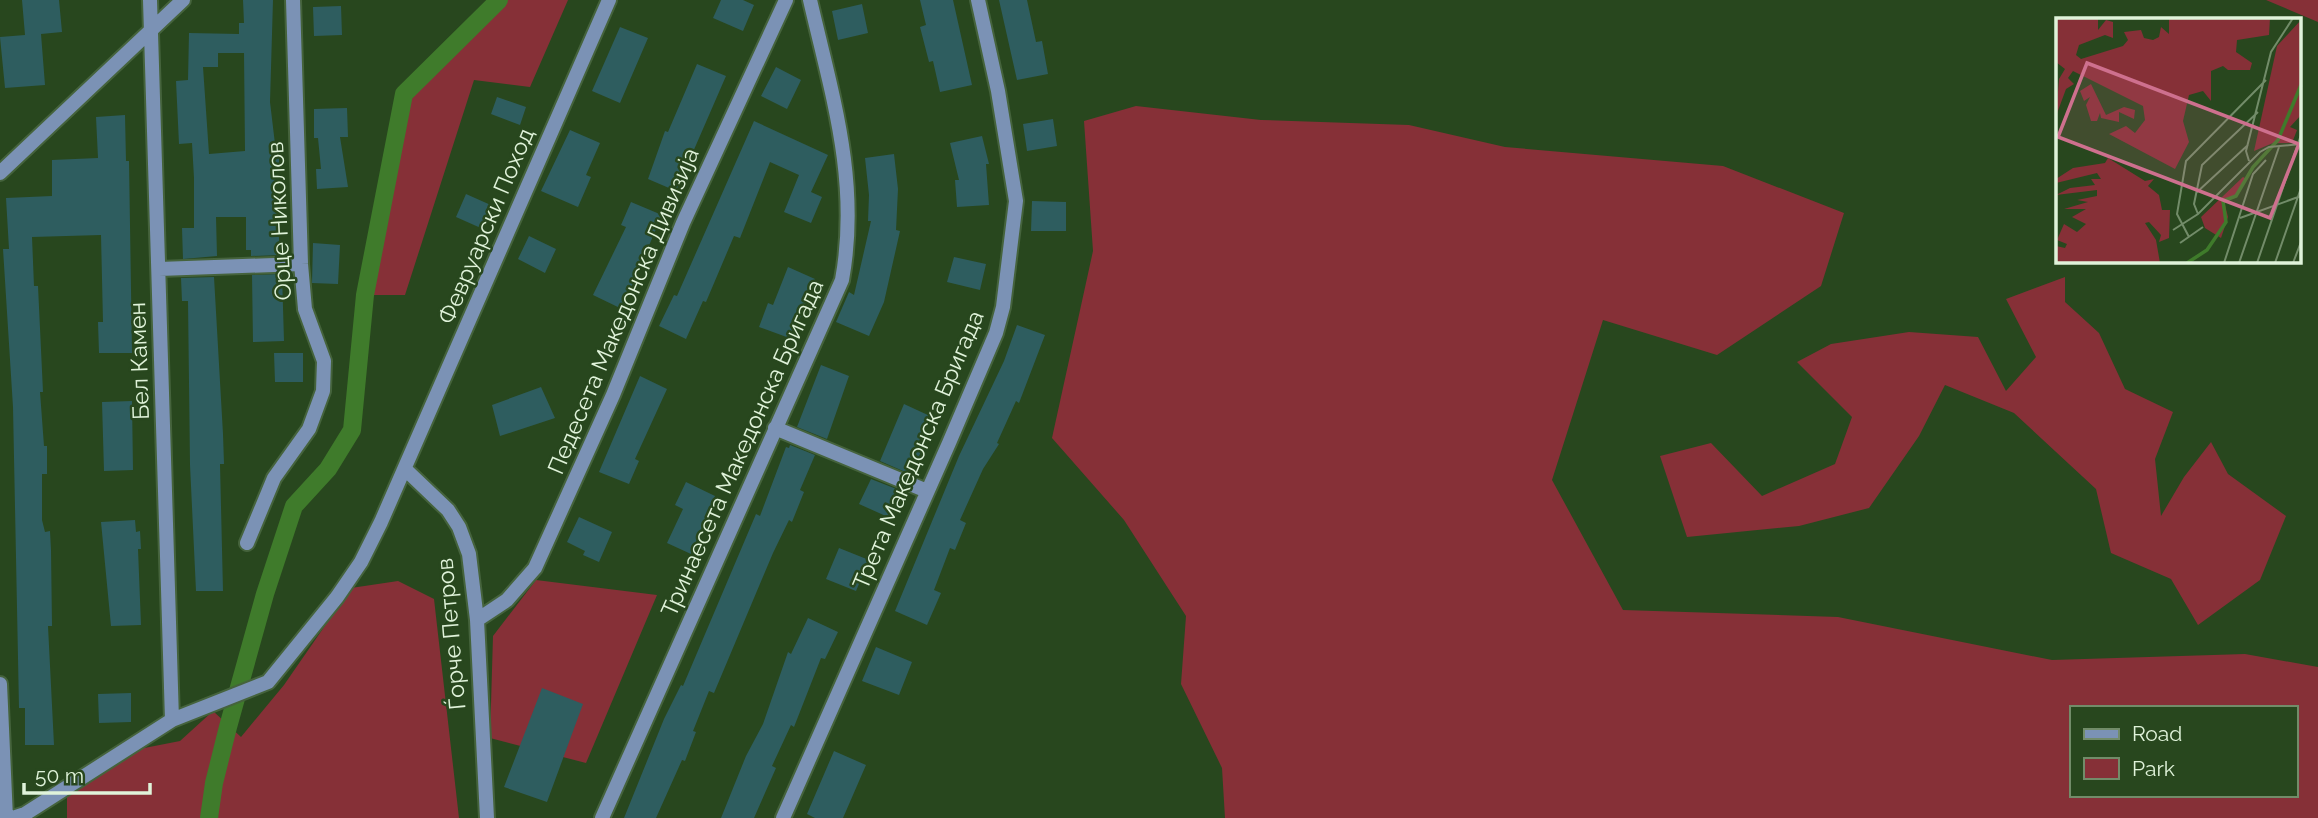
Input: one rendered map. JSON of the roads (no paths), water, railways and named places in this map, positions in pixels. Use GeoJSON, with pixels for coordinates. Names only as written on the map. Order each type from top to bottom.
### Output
{"type":"FeatureCollection","features":[{"type":"Feature","properties":{"kind":"street","name":"Бел Камен"},"geometry":{"type":"LineString","coordinates":[[150,0],[172,720]]}},
{"type":"Feature","properties":{"kind":"street"},"geometry":{"type":"LineString","coordinates":[[0,173],[183,0]]}},
{"type":"Feature","properties":{"kind":"street","name":"Орце Николов"},"geometry":{"type":"LineString","coordinates":[[247,543],[274,478],[309,429],[323,391],[324,360],[319,339],[305,309],[301,264],[293,0]]}},
{"type":"Feature","properties":{"kind":"street","name":"Февруарски Поход"},"geometry":{"type":"LineString","coordinates":[[172,720],[268,682],[291,657],[361,562],[405,469],[609,0]]}},
{"type":"Feature","properties":{"kind":"street","name":"Педесета Македонска Дивизија"},"geometry":{"type":"LineString","coordinates":[[477,620],[507,600],[535,568],[613,395],[683,222],[786,0]]}},
{"type":"Feature","properties":{"kind":"street","name":"Тринаесета Македонска Бригада"},"geometry":{"type":"LineString","coordinates":[[602,818],[842,281],[850,230],[845,149],[810,0]]}},
{"type":"Feature","properties":{"kind":"street","name":"Трета Македонска Бригада"},"geometry":{"type":"LineString","coordinates":[[783,818],[996,333],[1013,239],[1016,201],[1009,150],[978,0]]}},
{"type":"Feature","properties":{"kind":"street"},"geometry":{"type":"LineString","coordinates":[[159,269],[301,264]]}},
{"type":"Feature","properties":{"kind":"street"},"geometry":{"type":"LineString","coordinates":[[775,428],[927,491]]}},
{"type":"Feature","properties":{"kind":"street","name":"Ѓорче Петров"},"geometry":{"type":"LineString","coordinates":[[405,469],[434,494],[459,527],[469,554],[477,620],[487,818]]}},
{"type":"Feature","properties":{"kind":"street"},"geometry":{"type":"LineString","coordinates":[[0,684],[6,818]]}},
{"type":"Feature","properties":{"kind":"street"},"geometry":{"type":"LineString","coordinates":[[13,818],[25,814],[172,720]]}},
{"type":"Feature","properties":{"kind":"waterway"},"geometry":{"type":"LineString","coordinates":[[209,818],[214,783],[228,727],[265,594],[294,506],[328,469],[352,430],[365,295],[404,94],[499,0]]}}]}
